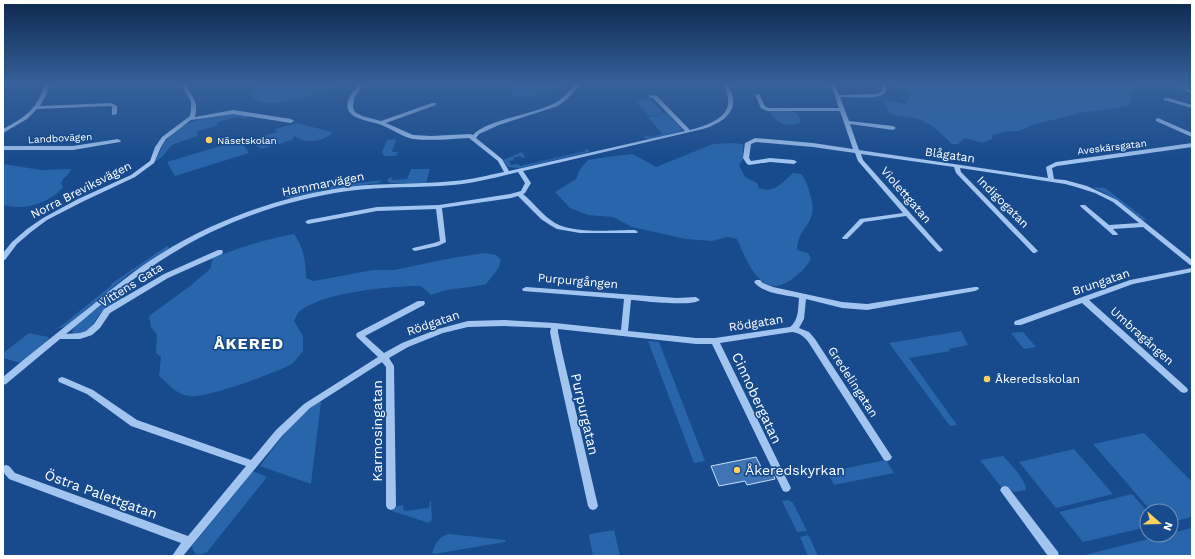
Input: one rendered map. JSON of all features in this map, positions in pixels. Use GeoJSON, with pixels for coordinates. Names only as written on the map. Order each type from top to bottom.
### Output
{"type":"FeatureCollection","features":[{"type":"Feature","properties":{"kind":"street"},"geometry":{"type":"LineString","coordinates":[[3,132],[34,110]]}},
{"type":"Feature","properties":{"kind":"street"},"geometry":{"type":"LineString","coordinates":[[190,119],[193,110]]}},
{"type":"Feature","properties":{"kind":"street"},"geometry":{"type":"LineString","coordinates":[[352,110],[359,116],[381,123],[417,138],[462,136],[473,138],[500,160],[508,173]]}},
{"type":"Feature","properties":{"kind":"street"},"geometry":{"type":"LineString","coordinates":[[381,123],[417,110]]}},
{"type":"Feature","properties":{"kind":"street"},"geometry":{"type":"LineString","coordinates":[[473,138],[475,135],[488,128],[543,110]]}},
{"type":"Feature","properties":{"kind":"street"},"geometry":{"type":"LineString","coordinates":[[668,110],[689,132]]}},
{"type":"Feature","properties":{"kind":"street","name":"Hammarvägen"},"geometry":{"type":"LineString","coordinates":[[3,382],[145,267],[209,230],[249,214],[283,202],[333,191],[376,186],[457,183],[508,173],[689,132],[706,127],[719,120],[726,114],[728,110]]}},
{"type":"Feature","properties":{"kind":"street","name":"Violettgatan"},"geometry":{"type":"LineString","coordinates":[[843,110],[860,160],[940,250]]}},
{"type":"Feature","properties":{"kind":"street"},"geometry":{"type":"LineString","coordinates":[[190,119],[233,112],[291,121]]}},
{"type":"Feature","properties":{"kind":"street","name":"Norra Breviksvägen"},"geometry":{"type":"LineString","coordinates":[[3,258],[18,239],[36,224],[144,170],[152,162],[158,147],[164,138],[190,119]]}},
{"type":"Feature","properties":{"kind":"street"},"geometry":{"type":"LineString","coordinates":[[1158,120],[1192,135]]}},
{"type":"Feature","properties":{"kind":"street"},"geometry":{"type":"LineString","coordinates":[[848,122],[894,128]]}},
{"type":"Feature","properties":{"kind":"street","name":"Blågatan"},"geometry":{"type":"LineString","coordinates":[[794,162],[770,160],[749,163],[746,158],[748,143],[755,140],[798,144],[1051,180],[1084,187],[1101,193],[1115,201],[1192,263]]}},
{"type":"Feature","properties":{"kind":"street","name":"Landbovägen"},"geometry":{"type":"LineString","coordinates":[[3,148],[73,148],[118,141]]}},
{"type":"Feature","properties":{"kind":"street","name":"Aveskärsgatan"},"geometry":{"type":"LineString","coordinates":[[1051,180],[1049,167],[1056,164],[1192,145]]}},
{"type":"Feature","properties":{"kind":"street","name":"Indigogatan"},"geometry":{"type":"LineString","coordinates":[[957,167],[958,172],[1036,251]]}},
{"type":"Feature","properties":{"kind":"street"},"geometry":{"type":"LineString","coordinates":[[308,222],[377,209],[439,208],[520,194],[525,190],[528,183],[520,170]]}},
{"type":"Feature","properties":{"kind":"street"},"geometry":{"type":"LineString","coordinates":[[520,194],[551,223],[561,228],[635,232]]}},
{"type":"Feature","properties":{"kind":"street"},"geometry":{"type":"LineString","coordinates":[[1083,206],[1115,234]]}},
{"type":"Feature","properties":{"kind":"street"},"geometry":{"type":"LineString","coordinates":[[415,248],[436,245],[443,242],[439,208]]}},
{"type":"Feature","properties":{"kind":"street"},"geometry":{"type":"LineString","coordinates":[[845,238],[864,219],[908,214]]}},
{"type":"Feature","properties":{"kind":"street"},"geometry":{"type":"LineString","coordinates":[[1107,227],[1143,224]]}},
{"type":"Feature","properties":{"kind":"street","name":"Vittens Gata"},"geometry":{"type":"LineString","coordinates":[[59,336],[70,338],[87,334],[97,326],[107,311],[166,276],[220,252]]}},
{"type":"Feature","properties":{"kind":"street","name":"Brungatan"},"geometry":{"type":"LineString","coordinates":[[1018,323],[1132,282],[1192,270]]}},
{"type":"Feature","properties":{"kind":"street"},"geometry":{"type":"LineString","coordinates":[[758,282],[764,287],[850,306],[867,307],[975,289]]}},
{"type":"Feature","properties":{"kind":"street","name":"Purpurgången"},"geometry":{"type":"LineString","coordinates":[[526,289],[677,301],[696,300]]}},
{"type":"Feature","properties":{"kind":"street","name":"Rödgatan"},"geometry":{"type":"LineString","coordinates":[[177,556],[252,464],[279,433],[307,406],[338,384],[421,338],[468,324],[504,323],[554,326],[696,341],[716,341],[792,329],[798,325],[804,296]]}},
{"type":"Feature","properties":{"kind":"street","name":"Purpurgången"},"geometry":{"type":"LineString","coordinates":[[624,334],[628,297]]}},
{"type":"Feature","properties":{"kind":"street","name":"Umbragången"},"geometry":{"type":"LineString","coordinates":[[1084,300],[1184,390]]}},
{"type":"Feature","properties":{"kind":"street"},"geometry":{"type":"LineString","coordinates":[[384,358],[360,334],[421,303]]}},
{"type":"Feature","properties":{"kind":"street","name":"Purpurgatan"},"geometry":{"type":"LineString","coordinates":[[554,326],[558,352],[593,506]]}},
{"type":"Feature","properties":{"kind":"street","name":"Gredelingatan"},"geometry":{"type":"LineString","coordinates":[[792,329],[805,333],[812,341],[887,457]]}},
{"type":"Feature","properties":{"kind":"street","name":"Cinnobergatan"},"geometry":{"type":"LineString","coordinates":[[716,341],[786,488]]}},
{"type":"Feature","properties":{"kind":"street","name":"Karmosingatan"},"geometry":{"type":"LineString","coordinates":[[384,358],[390,366],[391,506]]}},
{"type":"Feature","properties":{"kind":"street"},"geometry":{"type":"LineString","coordinates":[[62,380],[90,392],[134,422],[252,464]]}},
{"type":"Feature","properties":{"kind":"street","name":"Östra Palettgatan"},"geometry":{"type":"LineString","coordinates":[[6,469],[12,476],[189,541]]}},
{"type":"Feature","properties":{"kind":"street"},"geometry":{"type":"LineString","coordinates":[[1005,490],[1054,556]]}},
{"type":"Feature","properties":{"kind":"shaded area"},"geometry":{"type":"Polygon","coordinates":[[[644,110],[660,110],[663,113],[649,116],[644,110]]]}},
{"type":"Feature","properties":{"kind":"shaded area"},"geometry":{"type":"Polygon","coordinates":[[[769,110],[790,111],[797,113],[801,121],[798,124],[793,125],[784,124],[780,123],[769,110]]]}},
{"type":"Feature","properties":{"kind":"shaded area"},"geometry":{"type":"Polygon","coordinates":[[[887,110],[1100,110],[1085,112],[1032,125],[1019,131],[1004,132],[993,135],[992,139],[982,143],[965,138],[958,144],[952,144],[934,127],[919,119],[889,114],[887,110]]]}},
{"type":"Feature","properties":{"kind":"shaded area"},"geometry":{"type":"Polygon","coordinates":[[[232,113],[246,115],[249,118],[244,119],[237,117],[218,122],[216,126],[197,131],[197,136],[172,145],[162,157],[153,163],[165,142],[179,129],[187,124],[204,118],[232,113]]]}},
{"type":"Feature","properties":{"kind":"shaded area"},"geometry":{"type":"Polygon","coordinates":[[[666,113],[681,128],[682,131],[650,139],[643,138],[647,135],[649,137],[662,134],[648,117],[666,113]]]}},
{"type":"Feature","properties":{"kind":"shaded area"},"geometry":{"type":"Polygon","coordinates":[[[297,123],[332,132],[332,134],[323,139],[314,141],[299,139],[295,136],[292,140],[262,149],[254,145],[252,141],[254,139],[277,132],[275,129],[297,123]]]}},
{"type":"Feature","properties":{"kind":"shaded area"},"geometry":{"type":"Polygon","coordinates":[[[396,139],[392,152],[398,152],[396,156],[384,156],[382,152],[387,140],[396,139]]]}},
{"type":"Feature","properties":{"kind":"shaded area"},"geometry":{"type":"Polygon","coordinates":[[[240,140],[249,153],[175,176],[167,162],[240,140]]]}},
{"type":"Feature","properties":{"kind":"shaded area"},"geometry":{"type":"Polygon","coordinates":[[[713,144],[743,144],[743,159],[739,165],[745,177],[757,183],[759,188],[769,190],[773,189],[793,173],[801,174],[808,186],[812,205],[811,219],[798,241],[797,250],[808,253],[811,259],[807,265],[792,279],[781,285],[772,286],[764,283],[757,276],[751,268],[737,239],[727,237],[712,241],[686,239],[632,227],[613,217],[588,215],[570,208],[555,192],[576,179],[580,169],[588,160],[633,154],[656,167],[713,144]]]}},
{"type":"Feature","properties":{"kind":"shaded area"},"geometry":{"type":"Polygon","coordinates":[[[585,149],[589,150],[589,152],[520,168],[508,167],[503,160],[522,152],[525,157],[522,158],[520,156],[509,161],[511,165],[518,164],[520,166],[586,151],[585,149]]]}},
{"type":"Feature","properties":{"kind":"shaded area"},"geometry":{"type":"Polygon","coordinates":[[[3,164],[41,170],[71,169],[61,183],[63,187],[55,195],[37,204],[24,207],[15,207],[3,205],[3,164]]]}},
{"type":"Feature","properties":{"kind":"shaded area"},"geometry":{"type":"Polygon","coordinates":[[[411,169],[430,169],[426,183],[390,183],[387,181],[392,177],[392,180],[407,179],[411,169]]]}},
{"type":"Feature","properties":{"kind":"shaded area"},"geometry":{"type":"Polygon","coordinates":[[[383,180],[378,183],[330,189],[290,198],[285,197],[287,194],[290,196],[321,189],[320,184],[323,183],[324,187],[383,180]]]}},
{"type":"Feature","properties":{"kind":"shaded area"},"geometry":{"type":"Polygon","coordinates":[[[1093,187],[1105,188],[1147,220],[1142,220],[1117,200],[1093,187]]]}},
{"type":"Feature","properties":{"kind":"shaded area"},"geometry":{"type":"Polygon","coordinates":[[[294,234],[304,255],[306,278],[314,281],[373,270],[394,270],[485,253],[496,255],[501,260],[498,269],[486,284],[452,289],[431,295],[421,286],[392,287],[358,291],[311,304],[297,314],[294,321],[303,336],[303,351],[290,365],[270,374],[209,394],[189,396],[184,395],[172,388],[159,376],[161,357],[156,353],[157,335],[151,327],[149,316],[190,286],[210,269],[213,258],[233,250],[273,238],[294,234]]]}},
{"type":"Feature","properties":{"kind":"shaded area"},"geometry":{"type":"Polygon","coordinates":[[[167,246],[169,247],[168,249],[129,274],[65,327],[54,329],[60,327],[112,285],[111,284],[167,246]]]}},
{"type":"Feature","properties":{"kind":"shaded area"},"geometry":{"type":"Polygon","coordinates":[[[116,293],[123,299],[103,311],[93,325],[87,330],[77,334],[72,332],[74,327],[116,293]]]}},
{"type":"Feature","properties":{"kind":"shaded area"},"geometry":{"type":"Polygon","coordinates":[[[961,331],[968,345],[949,349],[950,351],[909,358],[957,425],[950,426],[889,343],[961,331]]]}},
{"type":"Feature","properties":{"kind":"shaded area"},"geometry":{"type":"Polygon","coordinates":[[[1023,332],[1036,347],[1024,349],[1011,333],[1023,332]]]}},
{"type":"Feature","properties":{"kind":"shaded area"},"geometry":{"type":"Polygon","coordinates":[[[29,333],[48,337],[49,339],[21,363],[3,358],[3,353],[29,333]]]}},
{"type":"Feature","properties":{"kind":"shaded area"},"geometry":{"type":"Polygon","coordinates":[[[648,341],[659,342],[705,461],[694,463],[648,341]]]}},
{"type":"Feature","properties":{"kind":"shaded area"},"geometry":{"type":"Polygon","coordinates":[[[319,401],[321,402],[311,484],[260,466],[287,432],[319,401]]]}},
{"type":"Feature","properties":{"kind":"shaded area"},"geometry":{"type":"Polygon","coordinates":[[[1144,433],[1192,482],[1192,517],[1179,520],[1179,503],[1144,503],[1093,444],[1144,433]]]}},
{"type":"Feature","properties":{"kind":"shaded area"},"geometry":{"type":"Polygon","coordinates":[[[1074,449],[1113,494],[1056,508],[1019,462],[1074,449]]]}},
{"type":"Feature","properties":{"kind":"shaded area"},"geometry":{"type":"Polygon","coordinates":[[[1003,456],[1021,477],[1026,486],[1026,490],[1015,492],[1002,488],[980,460],[1003,456]]]}},
{"type":"Feature","properties":{"kind":"shaded area"},"geometry":{"type":"Polygon","coordinates":[[[886,460],[894,473],[834,485],[827,472],[886,460]]]}},
{"type":"Feature","properties":{"kind":"shaded area"},"geometry":{"type":"Polygon","coordinates":[[[253,471],[267,477],[207,552],[197,554],[194,552],[192,546],[253,471]]]}},
{"type":"Feature","properties":{"kind":"shaded area"},"geometry":{"type":"Polygon","coordinates":[[[1132,494],[1140,503],[1139,529],[1083,542],[1059,512],[1132,494]]]}},
{"type":"Feature","properties":{"kind":"shaded area"},"geometry":{"type":"Polygon","coordinates":[[[789,500],[793,503],[807,531],[797,532],[782,501],[789,500]]]}},
{"type":"Feature","properties":{"kind":"shaded area"},"geometry":{"type":"Polygon","coordinates":[[[430,501],[432,520],[429,523],[392,511],[394,507],[403,505],[404,511],[429,508],[430,501]]]}},
{"type":"Feature","properties":{"kind":"shaded area"},"geometry":{"type":"Polygon","coordinates":[[[1192,528],[1192,556],[1085,555],[1139,541],[1139,543],[1179,543],[1179,531],[1192,528]]]}},
{"type":"Feature","properties":{"kind":"shaded area"},"geometry":{"type":"Polygon","coordinates":[[[614,530],[620,556],[593,556],[589,536],[590,534],[614,530]]]}},
{"type":"Feature","properties":{"kind":"shaded area"},"geometry":{"type":"Polygon","coordinates":[[[449,534],[505,540],[505,542],[434,554],[432,553],[438,541],[449,534]]]}},
{"type":"Feature","properties":{"kind":"shaded area"},"geometry":{"type":"Polygon","coordinates":[[[808,535],[818,556],[808,556],[800,537],[808,535]]]}},
{"type":"Feature","properties":{"kind":"building","name":"Åkeredskyrkan"},"geometry":{"type":"Polygon","coordinates":[[[756,457],[765,475],[773,474],[775,479],[747,485],[745,481],[719,486],[711,466],[756,457]]]}},
{"type":"Feature","properties":{"kind":"place","name":"Näsetskolan"},"geometry":{"type":"Point","coordinates":[209,140]}},
{"type":"Feature","properties":{"kind":"place","name":"Åkeredsskolan"},"geometry":{"type":"Point","coordinates":[987,379]}},
{"type":"Feature","properties":{"kind":"place","name":"Åkeredskyrkan"},"geometry":{"type":"Point","coordinates":[737,470]}},
{"type":"Feature","properties":{"kind":"district","name":"ÅKERED"},"geometry":{"type":"Point","coordinates":[249,343]}}]}
